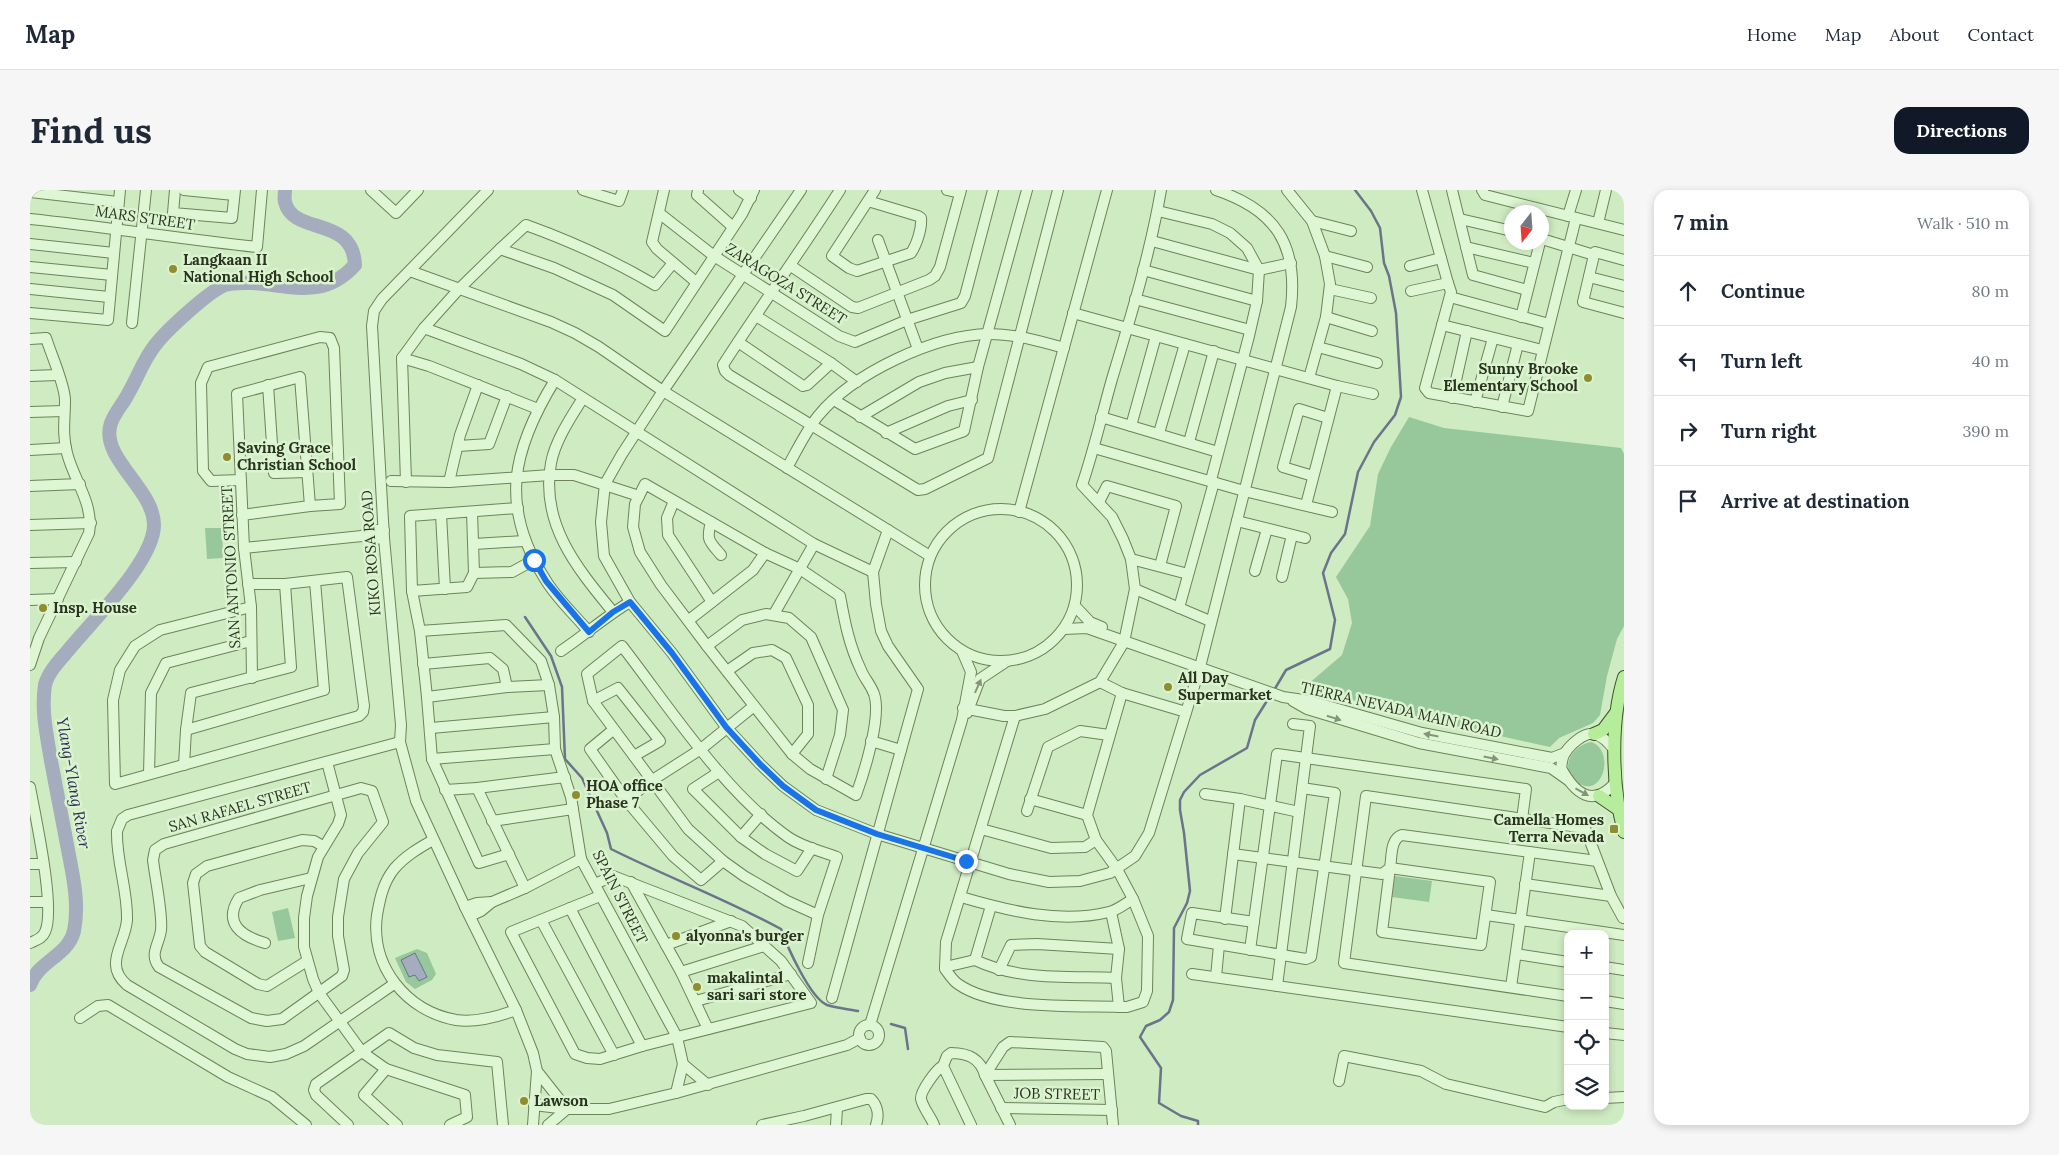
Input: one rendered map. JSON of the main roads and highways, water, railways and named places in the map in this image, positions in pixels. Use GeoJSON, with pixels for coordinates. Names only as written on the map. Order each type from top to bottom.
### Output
{"type":"FeatureCollection","features":[{"type":"Feature","properties":{"kind":"main road"},"geometry":{"type":"LineString","coordinates":[[1624,678],[1615,714],[1616,783],[1618,809],[1624,832]]}},
{"type":"Feature","properties":{"kind":"main road"},"geometry":{"type":"LineString","coordinates":[[1594,734],[1603,730],[1615,714]]}},
{"type":"Feature","properties":{"kind":"main road"},"geometry":{"type":"LineString","coordinates":[[1600,796],[1618,809]]}},
{"type":"Feature","properties":{"kind":"water"},"geometry":{"type":"Polygon","coordinates":[[[415,953],[427,977],[419,981],[415,975],[409,977],[401,960],[415,953]]]}},
{"type":"Feature","properties":{"kind":"waterway","name":"Ylang-Ylang River"},"geometry":{"type":"LineString","coordinates":[[30,985],[39,970],[60,953],[71,940],[76,912],[73,874],[46,733],[44,714],[45,685],[48,676],[57,664],[104,610],[132,574],[151,540],[154,525],[152,511],[146,498],[119,461],[113,448],[109,436],[111,423],[156,344],[189,311],[218,289],[228,284],[239,283],[295,288],[320,286],[332,283],[355,265],[352,249],[344,239],[334,232],[299,219],[290,212],[285,202],[285,190]]}},
{"type":"Feature","properties":{"kind":"waterway"},"geometry":{"type":"LineString","coordinates":[[1273,692],[1286,670],[1330,649],[1335,620],[1323,573],[1331,553],[1345,534],[1358,472],[1374,442],[1395,415],[1401,397],[1396,313],[1389,276],[1384,263],[1380,228],[1371,211],[1355,190]]}},
{"type":"Feature","properties":{"kind":"waterway"},"geometry":{"type":"LineString","coordinates":[[525,617],[551,656],[562,687],[565,759],[582,778],[607,833],[611,849],[781,929],[788,947],[813,993],[827,1005],[858,1011]]}},
{"type":"Feature","properties":{"kind":"waterway"},"geometry":{"type":"LineString","coordinates":[[1198,1125],[1198,1121],[1181,1116],[1159,1103],[1161,1068],[1140,1037],[1146,1026],[1160,1020],[1169,1012],[1173,1000],[1174,928],[1187,903],[1190,891],[1180,800],[1184,792],[1200,775],[1247,748],[1255,720],[1270,696]]}},
{"type":"Feature","properties":{"kind":"waterway"},"geometry":{"type":"LineString","coordinates":[[891,1024],[905,1028],[908,1049]]}},
{"type":"Feature","properties":{"kind":"place","name":"Langkaan II National High School"},"geometry":{"type":"Point","coordinates":[173,269]}},
{"type":"Feature","properties":{"kind":"place","name":"Sunny Brooke Elementary School"},"geometry":{"type":"Point","coordinates":[1588,378]}},
{"type":"Feature","properties":{"kind":"place","name":"Saving Grace Christian School"},"geometry":{"type":"Point","coordinates":[227,457]}},
{"type":"Feature","properties":{"kind":"place","name":"Insp. House"},"geometry":{"type":"Point","coordinates":[43,608]}},
{"type":"Feature","properties":{"kind":"place","name":"All Day Supermarket"},"geometry":{"type":"Point","coordinates":[1168,687]}},
{"type":"Feature","properties":{"kind":"place","name":"HOA office Phase 7"},"geometry":{"type":"Point","coordinates":[576,795]}},
{"type":"Feature","properties":{"kind":"place","name":"Camella Homes Terra Nevada"},"geometry":{"type":"Point","coordinates":[1614,829]}},
{"type":"Feature","properties":{"kind":"place","name":"alyonna's burger"},"geometry":{"type":"Point","coordinates":[676,936]}},
{"type":"Feature","properties":{"kind":"place","name":"makalintal sari sari store"},"geometry":{"type":"Point","coordinates":[697,987]}},
{"type":"Feature","properties":{"kind":"place","name":"Lawson"},"geometry":{"type":"Point","coordinates":[524,1101]}}]}
